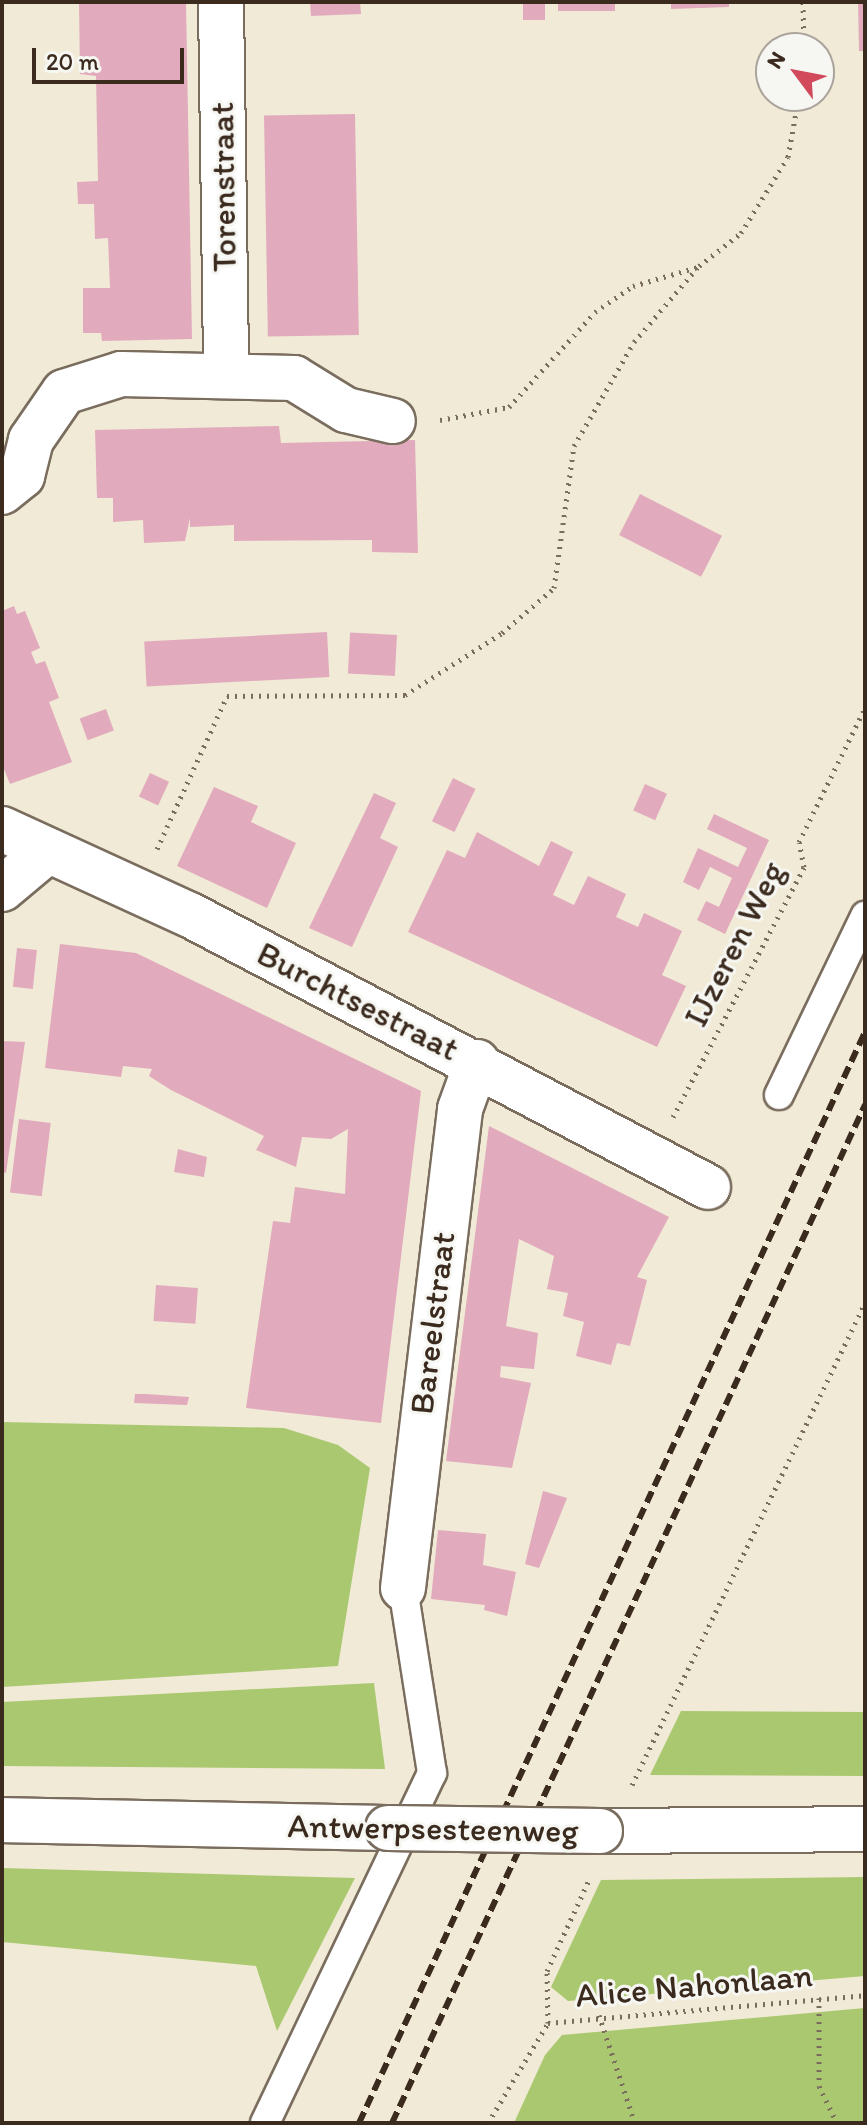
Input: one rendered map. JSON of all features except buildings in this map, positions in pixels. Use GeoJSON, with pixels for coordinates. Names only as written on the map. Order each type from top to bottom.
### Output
{"type":"FeatureCollection","features":[{"type":"Feature","properties":{"kind":"street","name":"Torenstraat"},"geometry":{"type":"LineString","coordinates":[[221,2],[226,372]]}},
{"type":"Feature","properties":{"kind":"street"},"geometry":{"type":"LineString","coordinates":[[2,492],[22,476],[31,440],[64,392],[121,374],[226,372],[294,378],[346,410],[393,421]]}},
{"type":"Feature","properties":{"kind":"street","name":"Burchtsestraat"},"geometry":{"type":"LineString","coordinates":[[2,829],[45,853],[137,893],[477,1062],[708,1187]]}},
{"type":"Feature","properties":{"kind":"street"},"geometry":{"type":"LineString","coordinates":[[2,889],[45,853]]}},
{"type":"Feature","properties":{"kind":"street","name":"Bareelstraat"},"geometry":{"type":"LineString","coordinates":[[403,1588],[460,1109],[477,1062]]}},
{"type":"Feature","properties":{"kind":"street","name":"Antwerpsesteenweg"},"geometry":{"type":"LineString","coordinates":[[2,1820],[605,1831],[865,1829]]}},
{"type":"Feature","properties":{"kind":"lane"},"geometry":{"type":"LineString","coordinates":[[779,1095],[865,916]]}},
{"type":"Feature","properties":{"kind":"lane"},"geometry":{"type":"LineString","coordinates":[[265,2123],[432,1773],[403,1588]]}},
{"type":"Feature","properties":{"kind":"path"},"geometry":{"type":"LineString","coordinates":[[803,2],[804,32]]}},
{"type":"Feature","properties":{"kind":"path"},"geometry":{"type":"LineString","coordinates":[[137,893],[227,696],[405,695],[502,633],[554,588],[574,446],[634,342],[699,266],[741,233],[788,157],[796,112]]}},
{"type":"Feature","properties":{"kind":"path"},"geometry":{"type":"LineString","coordinates":[[393,421],[484,417],[509,407],[595,312],[633,286],[699,266]]}},
{"type":"Feature","properties":{"kind":"path","name":"IJzeren Weg"},"geometry":{"type":"LineString","coordinates":[[653,1157],[804,867],[799,842],[865,708]]}},
{"type":"Feature","properties":{"kind":"path"},"geometry":{"type":"LineString","coordinates":[[548,2023],[547,1971],[605,1831],[865,1303]]}},
{"type":"Feature","properties":{"kind":"path","name":"Alice Nahonlaan"},"geometry":{"type":"LineString","coordinates":[[488,2123],[548,2023],[599,2015],[865,1995]]}},
{"type":"Feature","properties":{"kind":"path"},"geometry":{"type":"LineString","coordinates":[[819,1998],[819,2086],[837,2123]]}},
{"type":"Feature","properties":{"kind":"path"},"geometry":{"type":"LineString","coordinates":[[599,2015],[635,2123]]}},
{"type":"Feature","properties":{"kind":"green space"},"geometry":{"type":"Polygon","coordinates":[[[2,1422],[284,1428],[338,1445],[370,1468],[338,1666],[2,1687],[2,1422]]]}},
{"type":"Feature","properties":{"kind":"green space"},"geometry":{"type":"Polygon","coordinates":[[[374,1683],[385,1769],[2,1766],[2,1702],[374,1683]]]}},
{"type":"Feature","properties":{"kind":"green space"},"geometry":{"type":"Polygon","coordinates":[[[681,1711],[865,1712],[865,1776],[650,1775],[681,1711]]]}},
{"type":"Feature","properties":{"kind":"green space"},"geometry":{"type":"Polygon","coordinates":[[[2,1868],[355,1878],[277,2031],[256,1966],[2,1942],[2,1868]]]}},
{"type":"Feature","properties":{"kind":"green space"},"geometry":{"type":"Polygon","coordinates":[[[865,1877],[865,1976],[568,2001],[551,1987],[601,1880],[865,1877]]]}},
{"type":"Feature","properties":{"kind":"green space"},"geometry":{"type":"Polygon","coordinates":[[[865,2008],[865,2123],[514,2123],[545,2055],[562,2035],[865,2008]]]}},
{"type":"Feature","properties":{"kind":"railway"},"geometry":{"type":"LineString","coordinates":[[359,2123],[865,1032]]}},
{"type":"Feature","properties":{"kind":"railway"},"geometry":{"type":"LineString","coordinates":[[392,2123],[865,1105]]}}]}
